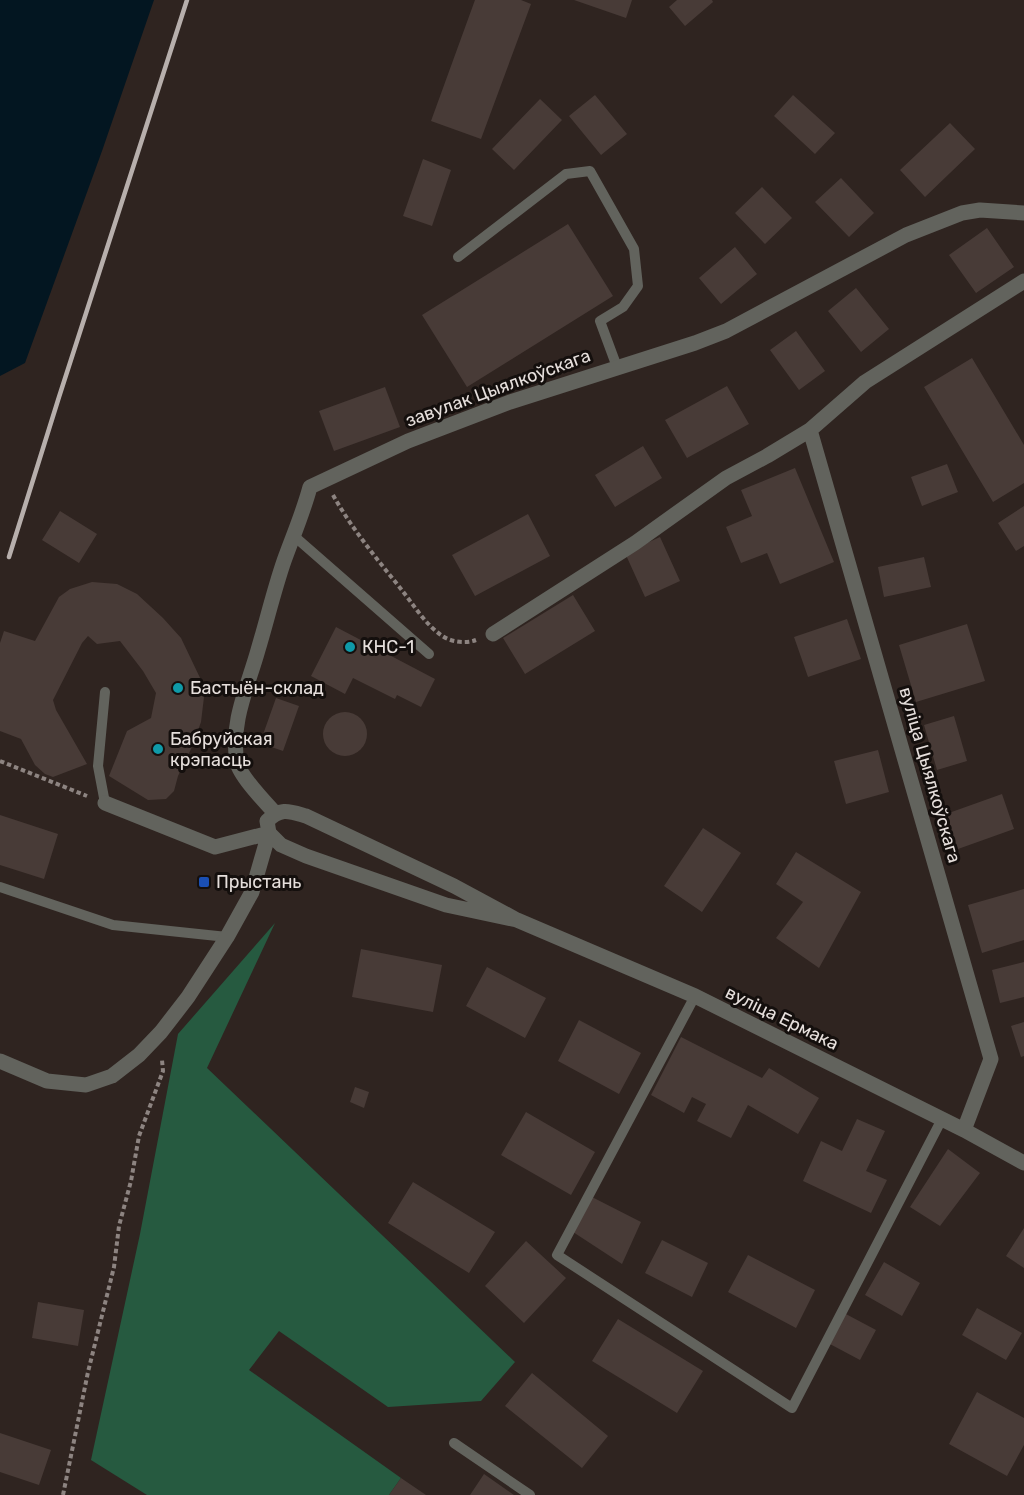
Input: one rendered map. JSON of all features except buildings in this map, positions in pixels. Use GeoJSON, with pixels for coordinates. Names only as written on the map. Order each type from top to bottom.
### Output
{"type":"FeatureCollection","features":[{"type":"Feature","properties":{"kind":"street","name":"завулак Цыялкоўскага"},"geometry":{"type":"LineString","coordinates":[[275,813],[254,789],[237,764],[236,740],[244,692],[277,583],[310,487],[325,482],[408,441],[510,402],[726,331],[906,235],[962,213],[980,210],[1024,213]]}},
{"type":"Feature","properties":{"kind":"street"},"geometry":{"type":"LineString","coordinates":[[493,634],[635,543],[726,478],[810,430],[865,382],[1024,281]]}},
{"type":"Feature","properties":{"kind":"street","name":"вуліца Цыялкоўскага"},"geometry":{"type":"LineString","coordinates":[[810,430],[991,1059],[964,1130]]}},
{"type":"Feature","properties":{"kind":"street"},"geometry":{"type":"LineString","coordinates":[[105,803],[215,847],[269,833]]}},
{"type":"Feature","properties":{"kind":"street","name":"вуліца Ермака"},"geometry":{"type":"LineString","coordinates":[[275,813],[286,810],[306,816],[454,886],[517,920],[694,996],[964,1130],[1024,1163]]}},
{"type":"Feature","properties":{"kind":"street"},"geometry":{"type":"LineString","coordinates":[[0,1061],[47,1081],[86,1085],[112,1076],[139,1055],[161,1032],[188,996],[227,937],[252,892],[269,833],[267,821],[275,813]]}},
{"type":"Feature","properties":{"kind":"street","name":"вуліца Ермака"},"geometry":{"type":"LineString","coordinates":[[269,833],[281,846],[306,856],[446,905],[517,920]]}},
{"type":"Feature","properties":{"kind":"lane"},"geometry":{"type":"LineString","coordinates":[[458,257],[566,174],[590,171],[634,249],[638,286],[622,307],[600,321],[617,367]]}},
{"type":"Feature","properties":{"kind":"lane"},"geometry":{"type":"LineString","coordinates":[[294,536],[429,654]]}},
{"type":"Feature","properties":{"kind":"lane"},"geometry":{"type":"LineString","coordinates":[[105,692],[98,766],[105,803]]}},
{"type":"Feature","properties":{"kind":"lane"},"geometry":{"type":"LineString","coordinates":[[0,887],[113,926],[227,937]]}},
{"type":"Feature","properties":{"kind":"lane"},"geometry":{"type":"LineString","coordinates":[[694,996],[557,1255],[792,1408],[942,1119]]}},
{"type":"Feature","properties":{"kind":"lane"},"geometry":{"type":"LineString","coordinates":[[454,1443],[530,1495]]}},
{"type":"Feature","properties":{"kind":"path"},"geometry":{"type":"LineString","coordinates":[[325,482],[347,521],[420,614],[440,635],[450,640],[468,643],[493,634]]}},
{"type":"Feature","properties":{"kind":"path"},"geometry":{"type":"LineString","coordinates":[[0,761],[105,803]]}},
{"type":"Feature","properties":{"kind":"path"},"geometry":{"type":"LineString","coordinates":[[63,1495],[88,1372],[114,1267],[119,1226],[131,1181],[139,1136],[163,1071],[161,1032]]}},
{"type":"Feature","properties":{"kind":"green space"},"geometry":{"type":"Polygon","coordinates":[[[275,923],[207,1068],[515,1362],[481,1401],[388,1407],[279,1331],[249,1370],[401,1478],[389,1495],[147,1495],[91,1460],[140,1234],[178,1034],[275,923]]]}},
{"type":"Feature","properties":{"kind":"water"},"geometry":{"type":"Polygon","coordinates":[[[0,0],[154,0],[25,363],[0,376],[0,0]]]}},
{"type":"Feature","properties":{"kind":"railway"},"geometry":{"type":"LineString","coordinates":[[9,557],[187,0]]}},
{"type":"Feature","properties":{"kind":"place","name":"КНС-1"},"geometry":{"type":"Point","coordinates":[350,647]}},
{"type":"Feature","properties":{"kind":"place","name":"Бастыён-склад"},"geometry":{"type":"Point","coordinates":[178,688]}},
{"type":"Feature","properties":{"kind":"place","name":"Бабруйская крэпасць"},"geometry":{"type":"Point","coordinates":[158,749]}},
{"type":"Feature","properties":{"kind":"place","name":"Прыстань"},"geometry":{"type":"Point","coordinates":[204,882]}}]}
